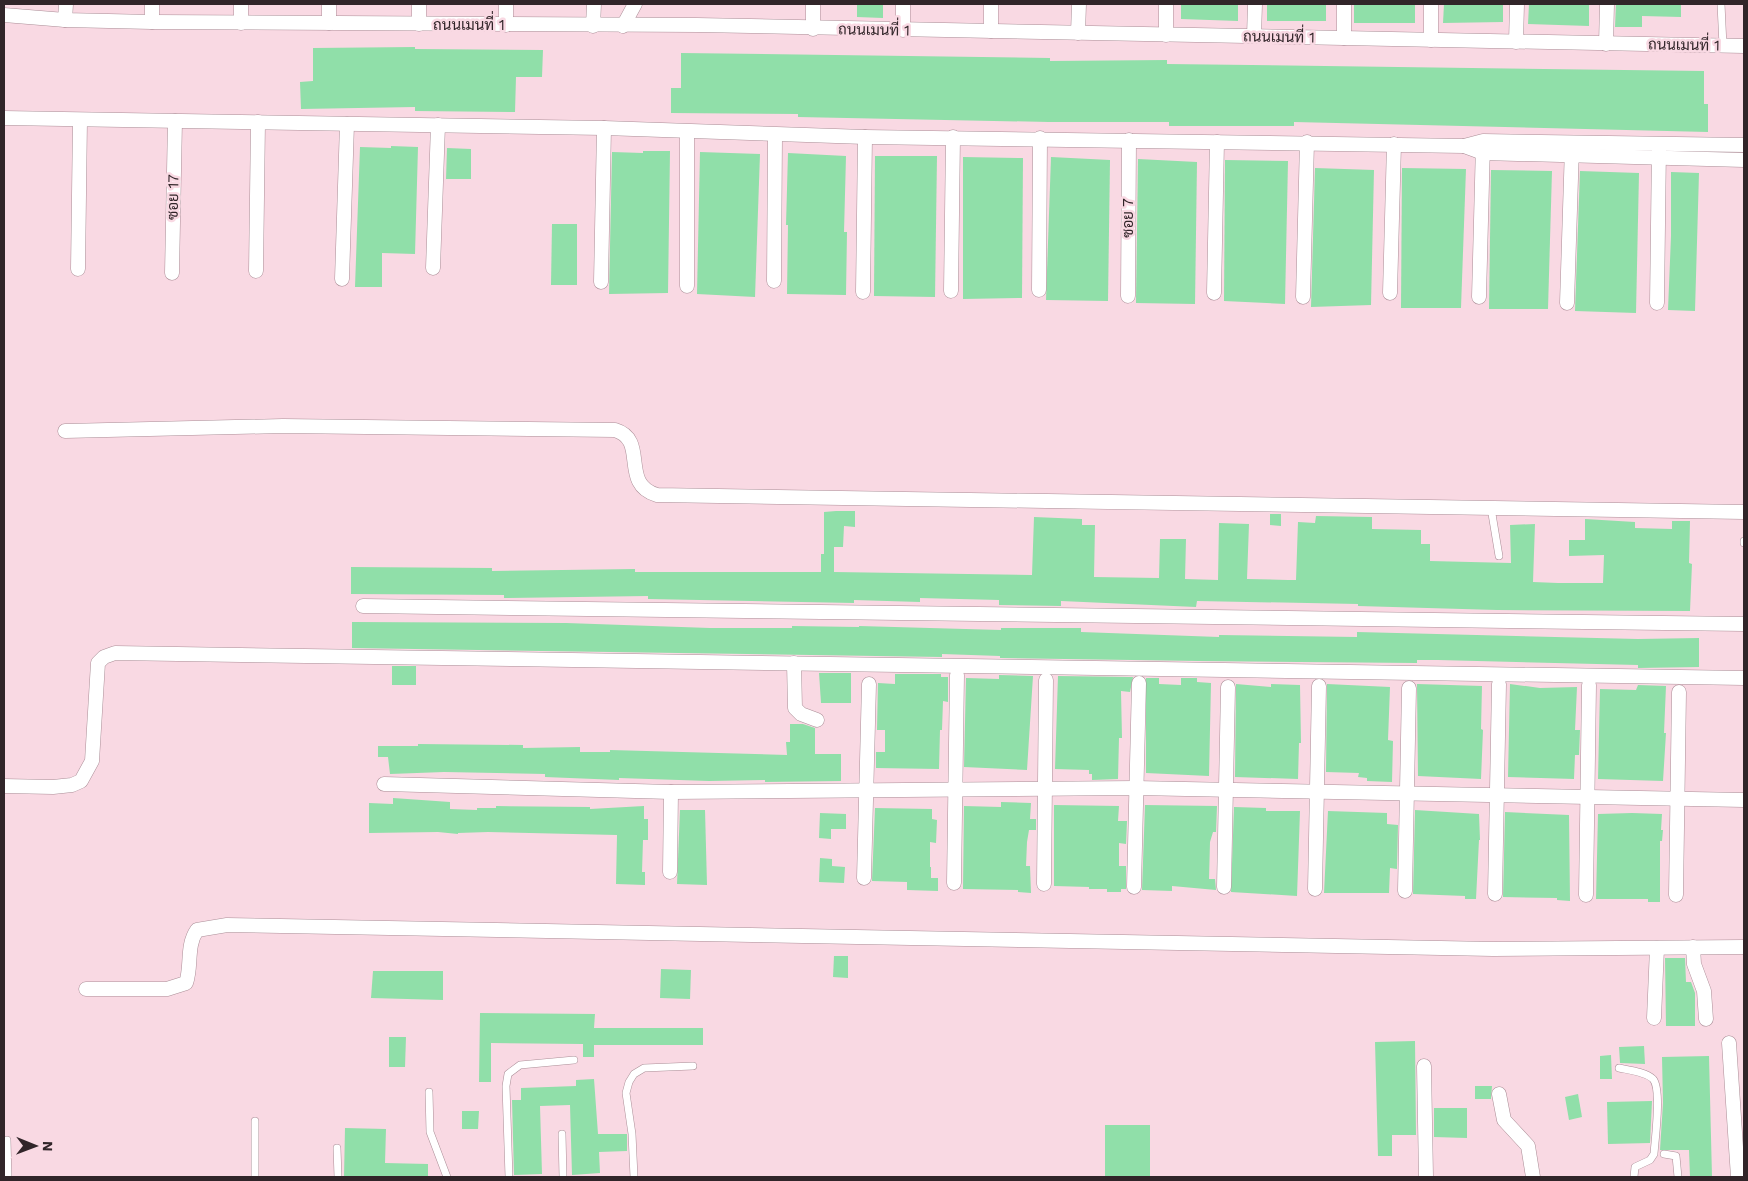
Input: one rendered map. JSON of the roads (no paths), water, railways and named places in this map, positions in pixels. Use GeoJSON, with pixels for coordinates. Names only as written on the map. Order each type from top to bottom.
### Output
{"type":"FeatureCollection","features":[{"type":"Feature","properties":{"kind":"street"},"geometry":{"type":"LineString","coordinates":[[66,4],[66,20]]}},
{"type":"Feature","properties":{"kind":"street"},"geometry":{"type":"LineString","coordinates":[[152,4],[152,22]]}},
{"type":"Feature","properties":{"kind":"street"},"geometry":{"type":"LineString","coordinates":[[241,4],[241,23]]}},
{"type":"Feature","properties":{"kind":"street"},"geometry":{"type":"LineString","coordinates":[[329,4],[329,24]]}},
{"type":"Feature","properties":{"kind":"street"},"geometry":{"type":"LineString","coordinates":[[419,4],[419,24]]}},
{"type":"Feature","properties":{"kind":"street"},"geometry":{"type":"LineString","coordinates":[[506,4],[506,25]]}},
{"type":"Feature","properties":{"kind":"street"},"geometry":{"type":"LineString","coordinates":[[594,4],[594,26]]}},
{"type":"Feature","properties":{"kind":"street"},"geometry":{"type":"LineString","coordinates":[[623,26],[635,4]]}},
{"type":"Feature","properties":{"kind":"street"},"geometry":{"type":"LineString","coordinates":[[812,29],[813,4]]}},
{"type":"Feature","properties":{"kind":"street"},"geometry":{"type":"LineString","coordinates":[[903,4],[903,30]]}},
{"type":"Feature","properties":{"kind":"street"},"geometry":{"type":"LineString","coordinates":[[991,4],[991,31]]}},
{"type":"Feature","properties":{"kind":"street"},"geometry":{"type":"LineString","coordinates":[[1078,33],[1079,4]]}},
{"type":"Feature","properties":{"kind":"street"},"geometry":{"type":"LineString","coordinates":[[1166,4],[1166,35]]}},
{"type":"Feature","properties":{"kind":"street"},"geometry":{"type":"LineString","coordinates":[[1254,36],[1255,4]]}},
{"type":"Feature","properties":{"kind":"street"},"geometry":{"type":"LineString","coordinates":[[1344,4],[1344,38]]}},
{"type":"Feature","properties":{"kind":"street"},"geometry":{"type":"LineString","coordinates":[[1431,4],[1431,40]]}},
{"type":"Feature","properties":{"kind":"street"},"geometry":{"type":"LineString","coordinates":[[1516,42],[1517,4]]}},
{"type":"Feature","properties":{"kind":"street"},"geometry":{"type":"LineString","coordinates":[[1606,44],[1607,4]]}},
{"type":"Feature","properties":{"kind":"street","name":"ถนนเมนที่ 1"},"geometry":{"type":"LineString","coordinates":[[4,15],[66,20],[152,22],[991,31],[1744,46]]}},
{"type":"Feature","properties":{"kind":"street"},"geometry":{"type":"LineString","coordinates":[[4,118],[604,128],[775,136],[1307,142],[1659,150],[1744,145]]}},
{"type":"Feature","properties":{"kind":"street"},"geometry":{"type":"LineString","coordinates":[[78,269],[80,120]]}},
{"type":"Feature","properties":{"kind":"street","name":"ซอย 17"},"geometry":{"type":"LineString","coordinates":[[172,273],[175,121]]}},
{"type":"Feature","properties":{"kind":"street"},"geometry":{"type":"LineString","coordinates":[[256,271],[258,122]]}},
{"type":"Feature","properties":{"kind":"street"},"geometry":{"type":"LineString","coordinates":[[342,279],[347,124]]}},
{"type":"Feature","properties":{"kind":"street"},"geometry":{"type":"LineString","coordinates":[[433,268],[438,125]]}},
{"type":"Feature","properties":{"kind":"street"},"geometry":{"type":"LineString","coordinates":[[601,282],[604,128]]}},
{"type":"Feature","properties":{"kind":"street"},"geometry":{"type":"LineString","coordinates":[[687,132],[687,286]]}},
{"type":"Feature","properties":{"kind":"street"},"geometry":{"type":"LineString","coordinates":[[774,281],[775,136]]}},
{"type":"Feature","properties":{"kind":"street"},"geometry":{"type":"LineString","coordinates":[[863,292],[865,137]]}},
{"type":"Feature","properties":{"kind":"street"},"geometry":{"type":"LineString","coordinates":[[950,291],[953,137]]}},
{"type":"Feature","properties":{"kind":"street"},"geometry":{"type":"LineString","coordinates":[[1039,290],[1040,138]]}},
{"type":"Feature","properties":{"kind":"street","name":"ซอย 7"},"geometry":{"type":"LineString","coordinates":[[1128,296],[1129,140]]}},
{"type":"Feature","properties":{"kind":"street"},"geometry":{"type":"LineString","coordinates":[[1214,293],[1216,142]]}},
{"type":"Feature","properties":{"kind":"street"},"geometry":{"type":"LineString","coordinates":[[1302,297],[1307,142]]}},
{"type":"Feature","properties":{"kind":"street"},"geometry":{"type":"LineString","coordinates":[[1390,293],[1394,144]]}},
{"type":"Feature","properties":{"kind":"street"},"geometry":{"type":"LineString","coordinates":[[1479,297],[1483,147]]}},
{"type":"Feature","properties":{"kind":"street"},"geometry":{"type":"LineString","coordinates":[[1567,303],[1572,148]]}},
{"type":"Feature","properties":{"kind":"street"},"geometry":{"type":"LineString","coordinates":[[1659,150],[1744,160]]}},
{"type":"Feature","properties":{"kind":"street"},"geometry":{"type":"LineString","coordinates":[[1657,303],[1659,150]]}},
{"type":"Feature","properties":{"kind":"street"},"geometry":{"type":"LineString","coordinates":[[65,431],[283,426],[615,430],[623,433],[629,439],[637,481],[648,492],[657,495],[1744,512]]}},
{"type":"Feature","properties":{"kind":"street"},"geometry":{"type":"LineString","coordinates":[[363,606],[1744,624]]}},
{"type":"Feature","properties":{"kind":"street"},"geometry":{"type":"LineString","coordinates":[[4,786],[53,787],[72,785],[81,781],[92,762],[98,663],[104,657],[115,653],[1744,678]]}},
{"type":"Feature","properties":{"kind":"street"},"geometry":{"type":"LineString","coordinates":[[794,664],[795,708],[800,714],[816,720]]}},
{"type":"Feature","properties":{"kind":"street"},"geometry":{"type":"LineString","coordinates":[[954,883],[957,788],[957,675]]}},
{"type":"Feature","properties":{"kind":"street"},"geometry":{"type":"LineString","coordinates":[[1044,884],[1046,680]]}},
{"type":"Feature","properties":{"kind":"street"},"geometry":{"type":"LineString","coordinates":[[1134,887],[1139,683]]}},
{"type":"Feature","properties":{"kind":"street"},"geometry":{"type":"LineString","coordinates":[[864,878],[869,684]]}},
{"type":"Feature","properties":{"kind":"street"},"geometry":{"type":"LineString","coordinates":[[1495,894],[1498,794],[1498,684]]}},
{"type":"Feature","properties":{"kind":"street"},"geometry":{"type":"LineString","coordinates":[[1586,895],[1589,685]]}},
{"type":"Feature","properties":{"kind":"street"},"geometry":{"type":"LineString","coordinates":[[1224,887],[1228,686]]}},
{"type":"Feature","properties":{"kind":"street"},"geometry":{"type":"LineString","coordinates":[[1315,890],[1319,686]]}},
{"type":"Feature","properties":{"kind":"street"},"geometry":{"type":"LineString","coordinates":[[1405,891],[1408,688]]}},
{"type":"Feature","properties":{"kind":"street"},"geometry":{"type":"LineString","coordinates":[[1676,895],[1679,692]]}},
{"type":"Feature","properties":{"kind":"street"},"geometry":{"type":"LineString","coordinates":[[384,784],[671,792],[957,788],[1136,788],[1744,800]]}},
{"type":"Feature","properties":{"kind":"street"},"geometry":{"type":"LineString","coordinates":[[670,872],[671,792]]}},
{"type":"Feature","properties":{"kind":"street"},"geometry":{"type":"LineString","coordinates":[[86,989],[167,989],[180,986],[186,983],[192,937],[197,930],[227,926],[709,933],[868,938],[1493,950],[1744,947]]}},
{"type":"Feature","properties":{"kind":"street"},"geometry":{"type":"LineString","coordinates":[[1693,947],[1694,964],[1702,982],[1706,1019]]}},
{"type":"Feature","properties":{"kind":"street"},"geometry":{"type":"LineString","coordinates":[[1654,1018],[1657,948]]}},
{"type":"Feature","properties":{"kind":"street"},"geometry":{"type":"LineString","coordinates":[[1729,1043],[1738,1177]]}},
{"type":"Feature","properties":{"kind":"street"},"geometry":{"type":"LineString","coordinates":[[1424,1066],[1426,1177]]}},
{"type":"Feature","properties":{"kind":"street"},"geometry":{"type":"LineString","coordinates":[[1499,1094],[1504,1120],[1528,1146],[1533,1177]]}},
{"type":"Feature","properties":{"kind":"lane"},"geometry":{"type":"LineString","coordinates":[[1721,4],[1723,46]]}},
{"type":"Feature","properties":{"kind":"lane"},"geometry":{"type":"LineString","coordinates":[[1491,508],[1499,556]]}},
{"type":"Feature","properties":{"kind":"lane"},"geometry":{"type":"LineString","coordinates":[[509,1177],[506,1086],[508,1074],[520,1065],[574,1060]]}},
{"type":"Feature","properties":{"kind":"lane"},"geometry":{"type":"LineString","coordinates":[[634,1177],[632,1134],[626,1093],[629,1082],[634,1074],[644,1068],[693,1066]]}},
{"type":"Feature","properties":{"kind":"lane"},"geometry":{"type":"LineString","coordinates":[[1619,1068],[1652,1078],[1657,1098],[1654,1154],[1650,1160],[1635,1167],[1634,1177]]}},
{"type":"Feature","properties":{"kind":"lane"},"geometry":{"type":"LineString","coordinates":[[429,1092],[430,1132],[448,1177]]}},
{"type":"Feature","properties":{"kind":"lane"},"geometry":{"type":"LineString","coordinates":[[255,1121],[255,1177]]}},
{"type":"Feature","properties":{"kind":"lane"},"geometry":{"type":"LineString","coordinates":[[562,1134],[562,1177]]}},
{"type":"Feature","properties":{"kind":"lane"},"geometry":{"type":"LineString","coordinates":[[7,1140],[8,1177]]}},
{"type":"Feature","properties":{"kind":"lane"},"geometry":{"type":"LineString","coordinates":[[336,1148],[338,1177]]}},
{"type":"Feature","properties":{"kind":"lane"},"geometry":{"type":"LineString","coordinates":[[1664,1154],[1676,1156],[1678,1177]]}}]}
